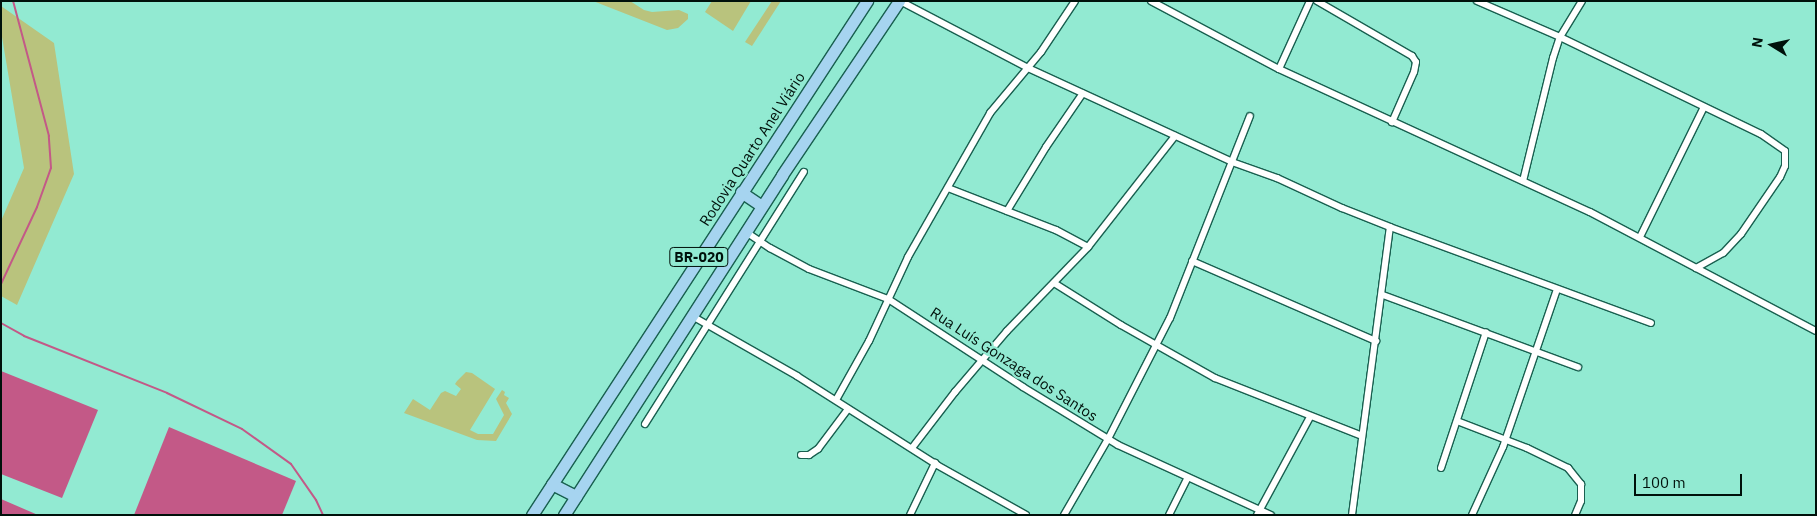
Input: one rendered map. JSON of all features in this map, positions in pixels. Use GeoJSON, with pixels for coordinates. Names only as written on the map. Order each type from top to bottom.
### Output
{"type":"FeatureCollection","features":[{"type":"Feature","properties":{"kind":"highway","name":"Rodovia Quarto Anel Viário"},"geometry":{"type":"LineString","coordinates":[[532,515],[867,1]]}},
{"type":"Feature","properties":{"kind":"highway","name":"BR-020"},"geometry":{"type":"LineString","coordinates":[[564,515],[762,206],[899,1]]}},
{"type":"Feature","properties":{"kind":"highway"},"geometry":{"type":"LineString","coordinates":[[741,192],[762,206]]}},
{"type":"Feature","properties":{"kind":"highway"},"geometry":{"type":"LineString","coordinates":[[552,484],[576,496]]}},
{"type":"Feature","properties":{"kind":"street"},"geometry":{"type":"LineString","coordinates":[[899,1],[1028,68],[1232,162],[1277,178],[1342,208],[1390,227],[1651,323]]}},
{"type":"Feature","properties":{"kind":"street"},"geometry":{"type":"LineString","coordinates":[[836,400],[869,341],[908,257],[990,113],[1028,68],[1075,1]]}},
{"type":"Feature","properties":{"kind":"street"},"geometry":{"type":"LineString","coordinates":[[1151,1],[1279,69],[1640,237],[1816,331]]}},
{"type":"Feature","properties":{"kind":"street"},"geometry":{"type":"LineString","coordinates":[[1279,69],[1310,1]]}},
{"type":"Feature","properties":{"kind":"street"},"geometry":{"type":"LineString","coordinates":[[1317,1],[1412,56],[1416,62],[1414,72],[1392,122]]}},
{"type":"Feature","properties":{"kind":"street"},"geometry":{"type":"LineString","coordinates":[[1477,1],[1560,37],[1761,134],[1782,147],[1787,157],[1785,166],[1773,189],[1741,234],[1724,253],[1696,268]]}},
{"type":"Feature","properties":{"kind":"street"},"geometry":{"type":"LineString","coordinates":[[1523,181],[1560,37],[1582,1]]}},
{"type":"Feature","properties":{"kind":"street"},"geometry":{"type":"LineString","coordinates":[[1007,210],[1046,147],[1083,93]]}},
{"type":"Feature","properties":{"kind":"street"},"geometry":{"type":"LineString","coordinates":[[1640,237],[1704,107]]}},
{"type":"Feature","properties":{"kind":"street"},"geometry":{"type":"LineString","coordinates":[[1064,515],[1108,439],[1170,318],[1250,116]]}},
{"type":"Feature","properties":{"kind":"street"},"geometry":{"type":"LineString","coordinates":[[912,448],[982,359],[1088,248],[1175,136]]}},
{"type":"Feature","properties":{"kind":"street"},"geometry":{"type":"LineString","coordinates":[[645,424],[804,172]]}},
{"type":"Feature","properties":{"kind":"street"},"geometry":{"type":"LineString","coordinates":[[948,188],[1068,235],[1088,248]]}},
{"type":"Feature","properties":{"kind":"street"},"geometry":{"type":"LineString","coordinates":[[1352,515],[1383,295],[1390,227]]}},
{"type":"Feature","properties":{"kind":"street","name":"Rua Luís Gonzaga dos Santos"},"geometry":{"type":"LineString","coordinates":[[746,232],[760,242],[809,269],[888,299],[1108,439],[1258,512],[1271,515]]}},
{"type":"Feature","properties":{"kind":"street"},"geometry":{"type":"LineString","coordinates":[[1192,262],[1376,341]]}},
{"type":"Feature","properties":{"kind":"street"},"geometry":{"type":"LineString","coordinates":[[1054,283],[1156,345],[1215,378],[1362,436]]}},
{"type":"Feature","properties":{"kind":"street"},"geometry":{"type":"LineString","coordinates":[[1472,515],[1506,440],[1557,289]]}},
{"type":"Feature","properties":{"kind":"street"},"geometry":{"type":"LineString","coordinates":[[1383,295],[1578,367]]}},
{"type":"Feature","properties":{"kind":"street"},"geometry":{"type":"LineString","coordinates":[[692,316],[836,400],[935,463],[1026,515]]}},
{"type":"Feature","properties":{"kind":"street"},"geometry":{"type":"LineString","coordinates":[[1442,468],[1486,332]]}},
{"type":"Feature","properties":{"kind":"street"},"geometry":{"type":"LineString","coordinates":[[801,454],[809,455],[818,449],[848,409]]}},
{"type":"Feature","properties":{"kind":"street"},"geometry":{"type":"LineString","coordinates":[[1258,512],[1310,417]]}},
{"type":"Feature","properties":{"kind":"street"},"geometry":{"type":"LineString","coordinates":[[1457,421],[1553,460],[1574,473],[1582,484],[1582,491],[1575,515]]}},
{"type":"Feature","properties":{"kind":"street"},"geometry":{"type":"LineString","coordinates":[[910,515],[935,463]]}},
{"type":"Feature","properties":{"kind":"street"},"geometry":{"type":"LineString","coordinates":[[1170,515],[1188,477]]}},
{"type":"Feature","properties":{"kind":"green space"},"geometry":{"type":"Polygon","coordinates":[[[593,1],[630,1],[644,10],[652,12],[679,10],[688,14],[688,19],[678,28],[667,30],[593,1]]]}},
{"type":"Feature","properties":{"kind":"green space"},"geometry":{"type":"Polygon","coordinates":[[[712,1],[751,1],[733,31],[705,12],[712,1]]]}},
{"type":"Feature","properties":{"kind":"green space"},"geometry":{"type":"Polygon","coordinates":[[[772,1],[781,1],[752,46],[745,42],[772,1]]]}},
{"type":"Feature","properties":{"kind":"green space"},"geometry":{"type":"Polygon","coordinates":[[[1,6],[54,43],[74,174],[17,305],[1,296],[1,221],[24,168],[1,31],[1,6]]]}},
{"type":"Feature","properties":{"kind":"green space"},"geometry":{"type":"Polygon","coordinates":[[[466,372],[472,373],[495,389],[470,430],[478,434],[493,434],[504,415],[496,399],[502,390],[505,392],[504,395],[509,398],[506,403],[512,414],[496,441],[477,440],[404,413],[413,399],[430,410],[441,393],[445,391],[456,396],[461,389],[455,384],[466,372]]]}},
{"type":"Feature","properties":{"kind":"shaded area"},"geometry":{"type":"Polygon","coordinates":[[[1,371],[98,410],[62,498],[1,474],[1,371]]]}},
{"type":"Feature","properties":{"kind":"shaded area"},"geometry":{"type":"Polygon","coordinates":[[[169,427],[296,481],[282,515],[134,515],[169,427]]]}},
{"type":"Feature","properties":{"kind":"shaded area"},"geometry":{"type":"Polygon","coordinates":[[[1,499],[38,515],[1,515],[1,499]]]}},
{"type":"Feature","properties":{"kind":"waterway"},"geometry":{"type":"LineString","coordinates":[[1,284],[37,207],[51,168],[49,136],[13,1]]}},
{"type":"Feature","properties":{"kind":"waterway"},"geometry":{"type":"LineString","coordinates":[[1,323],[24,336],[167,393],[242,429],[291,464],[316,500],[323,515]]}}]}
